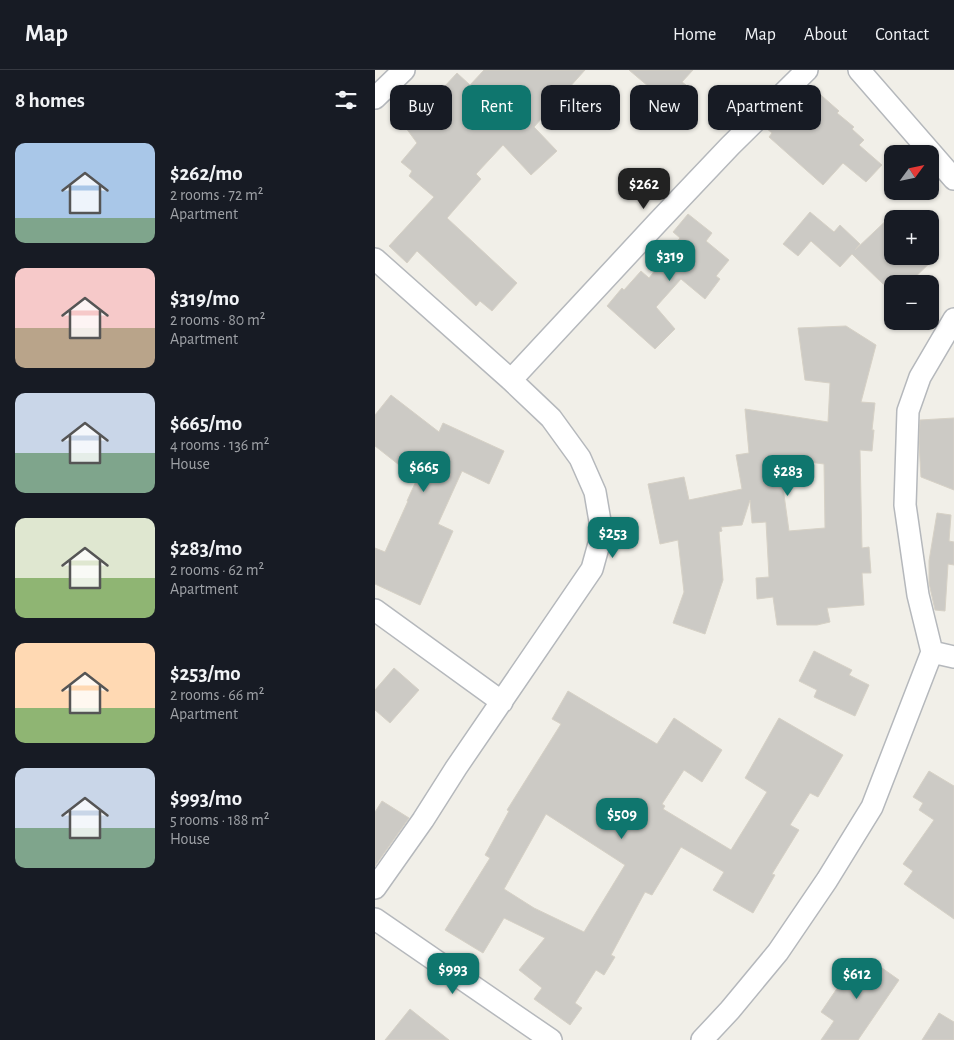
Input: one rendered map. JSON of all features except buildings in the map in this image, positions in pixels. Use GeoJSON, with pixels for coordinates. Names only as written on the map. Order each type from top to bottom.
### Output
{"type":"FeatureCollection","features":[{"type":"Feature","properties":{"kind":"street"},"geometry":{"type":"LineString","coordinates":[[375,98],[404,70]]}},
{"type":"Feature","properties":{"kind":"street"},"geometry":{"type":"LineString","coordinates":[[511,380],[730,146],[807,70]]}},
{"type":"Feature","properties":{"kind":"street"},"geometry":{"type":"LineString","coordinates":[[859,70],[954,179]]}},
{"type":"Feature","properties":{"kind":"street"},"geometry":{"type":"LineString","coordinates":[[375,259],[551,418],[580,458],[595,492],[602,533],[592,569],[375,888]]}},
{"type":"Feature","properties":{"kind":"street"},"geometry":{"type":"LineString","coordinates":[[702,1040],[779,952],[827,880],[872,807],[931,652],[918,595],[905,505],[908,411],[920,377],[954,318]]}},
{"type":"Feature","properties":{"kind":"street"},"geometry":{"type":"LineString","coordinates":[[375,610],[502,702]]}},
{"type":"Feature","properties":{"kind":"street"},"geometry":{"type":"LineString","coordinates":[[931,652],[954,657]]}},
{"type":"Feature","properties":{"kind":"street"},"geometry":{"type":"LineString","coordinates":[[375,919],[551,1040]]}}]}
